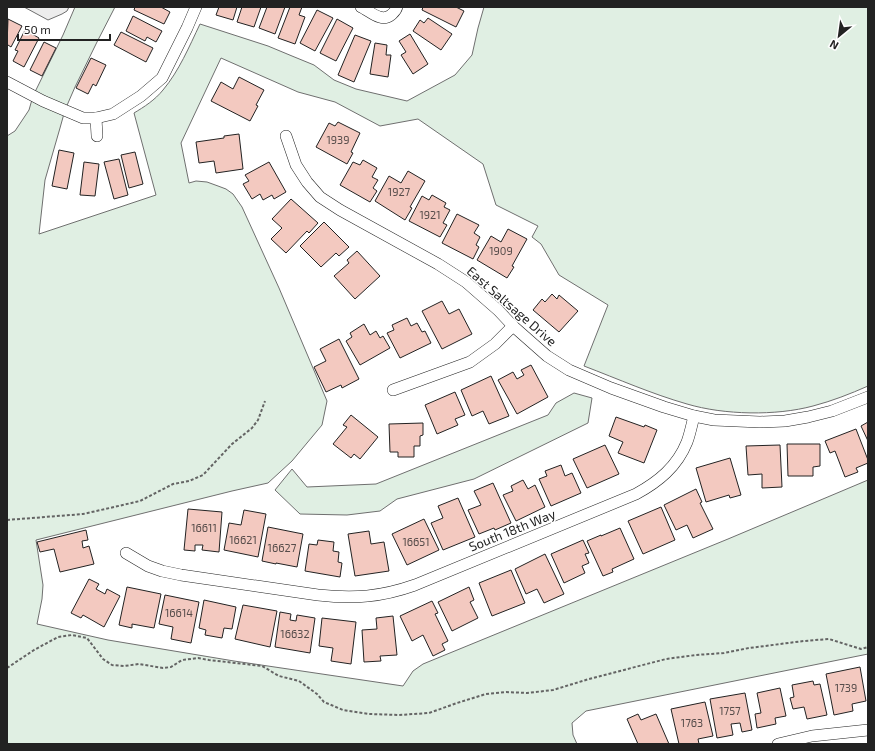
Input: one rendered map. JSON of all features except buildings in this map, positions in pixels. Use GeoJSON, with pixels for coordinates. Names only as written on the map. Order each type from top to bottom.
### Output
{"type":"FeatureCollection","features":[{"type":"Feature","properties":{"kind":"street"},"geometry":{"type":"LineString","coordinates":[[7,82],[42,101],[83,118],[96,118],[113,114],[141,96],[162,78],[196,7]]}},
{"type":"Feature","properties":{"kind":"street"},"geometry":{"type":"LineString","coordinates":[[361,7],[377,17],[388,17],[396,10],[397,7]]}},
{"type":"Feature","properties":{"kind":"street"},"geometry":{"type":"LineString","coordinates":[[96,118],[97,136]]}},
{"type":"Feature","properties":{"kind":"street","name":"East Saltsage Drive"},"geometry":{"type":"LineString","coordinates":[[286,136],[296,166],[320,198],[438,264],[466,282],[547,356],[569,370],[611,388],[694,416]]}},
{"type":"Feature","properties":{"kind":"street"},"geometry":{"type":"LineString","coordinates":[[393,390],[470,362],[495,344],[513,326]]}},
{"type":"Feature","properties":{"kind":"street"},"geometry":{"type":"LineString","coordinates":[[694,416],[714,420],[760,422],[785,420],[808,417],[832,411],[868,397]]}},
{"type":"Feature","properties":{"kind":"street","name":"South 18th Way"},"geometry":{"type":"LineString","coordinates":[[126,552],[148,566],[181,575],[318,595],[352,598],[398,591],[636,494],[649,487],[668,472],[677,460],[687,442],[694,416]]}},
{"type":"Feature","properties":{"kind":"street"},"geometry":{"type":"LineString","coordinates":[[778,744],[812,736],[868,730]]}},
{"type":"Feature","properties":{"kind":"path"},"geometry":{"type":"LineString","coordinates":[[7,520],[83,514],[114,507],[140,501],[173,484],[203,475],[232,444],[252,428],[258,420],[265,401]]}},
{"type":"Feature","properties":{"kind":"path"},"geometry":{"type":"LineString","coordinates":[[7,668],[34,650],[58,637],[72,635],[87,638],[103,659],[112,665],[124,666],[138,664],[164,668],[171,667],[182,660],[198,658],[262,666],[279,676],[299,681],[317,694],[324,702],[344,710],[369,714],[399,715],[429,713],[486,694],[506,692],[527,693],[553,690],[666,659],[724,653],[749,648],[810,640],[829,639],[860,649],[868,647]]}},
{"type":"Feature","properties":{"kind":"green space"},"geometry":{"type":"Polygon","coordinates":[[[75,7],[115,7],[65,110],[45,180],[39,234],[156,195],[134,113],[160,94],[169,83],[200,24],[268,46],[314,65],[334,80],[356,89],[407,101],[455,75],[472,55],[484,7],[868,7],[868,386],[834,400],[798,409],[767,413],[733,412],[702,408],[674,400],[584,366],[608,305],[559,275],[541,244],[532,237],[538,226],[496,205],[483,164],[418,119],[380,126],[335,102],[298,92],[221,58],[181,143],[189,183],[196,181],[207,182],[226,189],[233,194],[242,207],[279,288],[327,401],[322,425],[292,461],[268,483],[36,540],[43,585],[37,624],[108,640],[234,661],[403,686],[413,671],[423,664],[868,480],[868,654],[586,711],[572,723],[573,735],[577,744],[7,744],[7,136],[15,131],[29,110],[33,96],[75,7]]]}},
{"type":"Feature","properties":{"kind":"green space"},"geometry":{"type":"Polygon","coordinates":[[[574,393],[592,398],[588,423],[474,479],[397,499],[380,511],[347,515],[300,514],[275,490],[292,469],[307,487],[376,484],[548,415],[556,403],[574,393]]]}},
{"type":"Feature","properties":{"kind":"shaded area"},"geometry":{"type":"Polygon","coordinates":[[[24,7],[69,7],[67,11],[48,20],[24,7]]]}}]}
